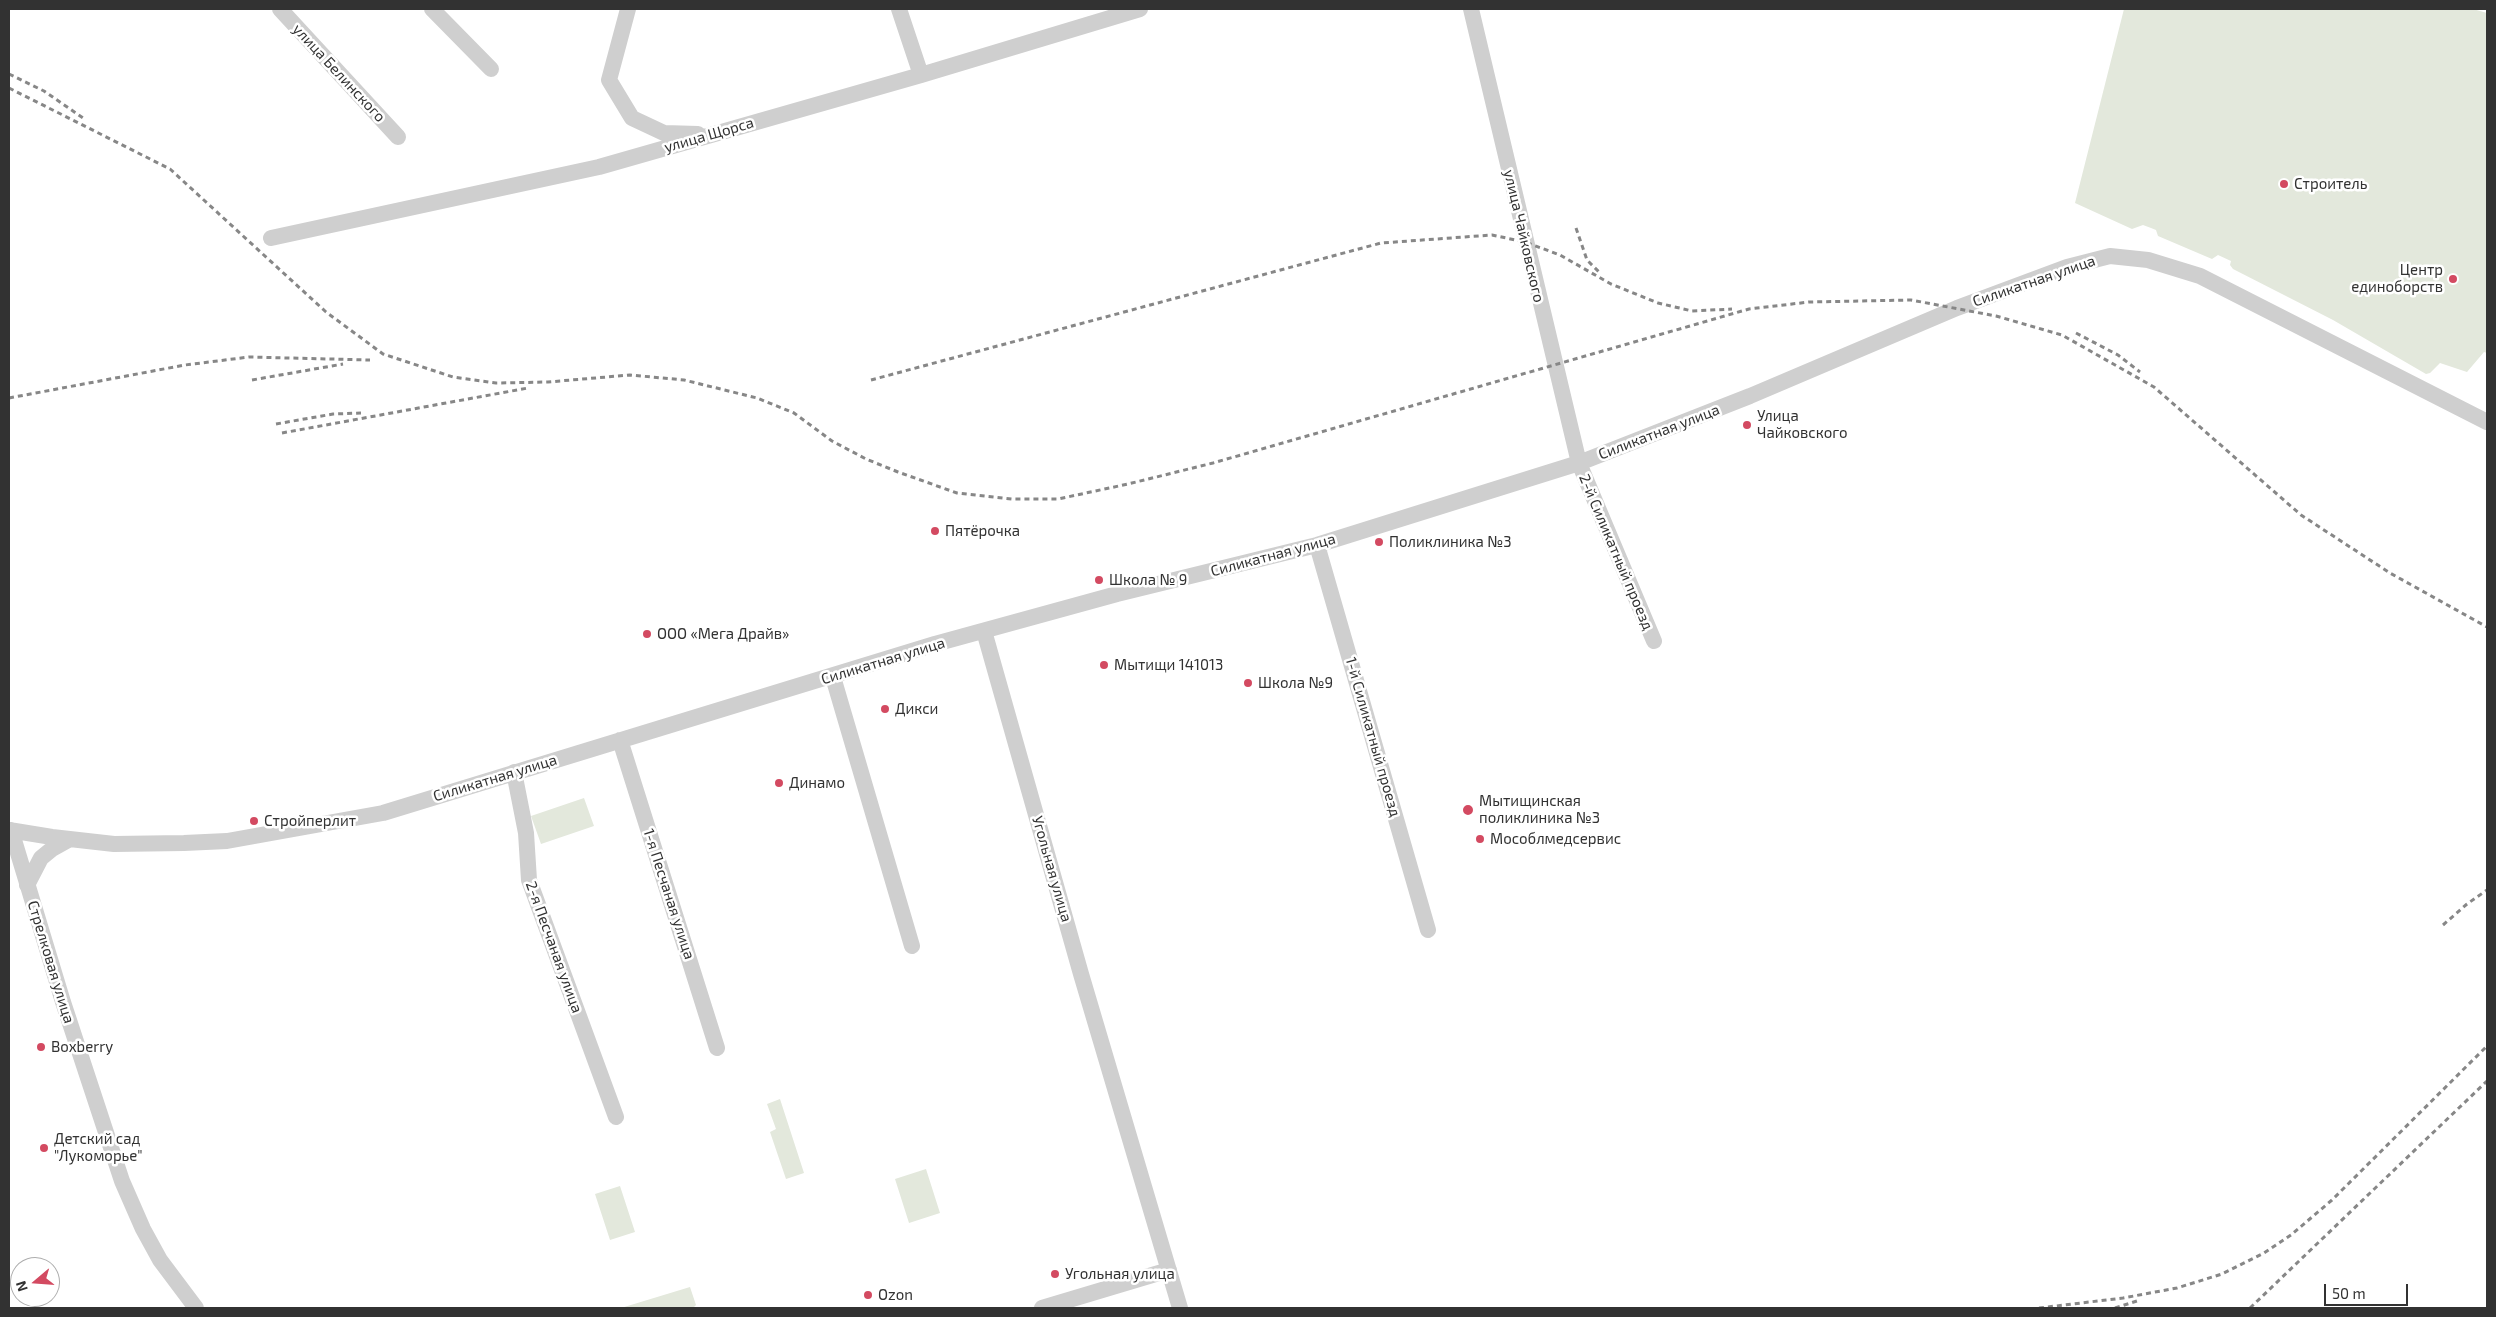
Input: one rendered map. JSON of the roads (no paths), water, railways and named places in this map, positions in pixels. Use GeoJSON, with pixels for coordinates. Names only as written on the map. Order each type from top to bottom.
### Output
{"type":"FeatureCollection","features":[{"type":"Feature","properties":{"kind":"street","name":"улица Белинского"},"geometry":{"type":"LineString","coordinates":[[280,9],[398,137]]}},
{"type":"Feature","properties":{"kind":"street"},"geometry":{"type":"LineString","coordinates":[[432,9],[491,69]]}},
{"type":"Feature","properties":{"kind":"street"},"geometry":{"type":"LineString","coordinates":[[628,9],[609,80],[632,118],[664,132],[713,134]]}},
{"type":"Feature","properties":{"kind":"street"},"geometry":{"type":"LineString","coordinates":[[899,9],[921,75]]}},
{"type":"Feature","properties":{"kind":"street","name":"улица Щорса"},"geometry":{"type":"LineString","coordinates":[[271,238],[600,167],[921,75],[1139,9]]}},
{"type":"Feature","properties":{"kind":"street","name":"улица Чайковского"},"geometry":{"type":"LineString","coordinates":[[1471,9],[1579,463]]}},
{"type":"Feature","properties":{"kind":"street","name":"Силикатная улица"},"geometry":{"type":"LineString","coordinates":[[10,830],[114,844],[227,841],[383,813],[984,631],[1117,594],[1317,545],[1579,463],[1750,396],[1956,308],[2067,267],[2110,256],[2148,260],[2200,276],[2487,422]]}},
{"type":"Feature","properties":{"kind":"street","name":"2-й Силикатный проезд"},"geometry":{"type":"LineString","coordinates":[[1579,463],[1654,641]]}},
{"type":"Feature","properties":{"kind":"street","name":"1-й Силикатный проезд"},"geometry":{"type":"LineString","coordinates":[[1317,545],[1428,930]]}},
{"type":"Feature","properties":{"kind":"street","name":"Угольная улица"},"geometry":{"type":"LineString","coordinates":[[984,631],[1081,974],[1180,1308]]}},
{"type":"Feature","properties":{"kind":"street"},"geometry":{"type":"LineString","coordinates":[[833,677],[912,946]]}},
{"type":"Feature","properties":{"kind":"street","name":"1-я Песчаная улица"},"geometry":{"type":"LineString","coordinates":[[620,740],[717,1048]]}},
{"type":"Feature","properties":{"kind":"street","name":"2-я Песчаная улица"},"geometry":{"type":"LineString","coordinates":[[514,772],[526,832],[529,880],[616,1117]]}},
{"type":"Feature","properties":{"kind":"street","name":"Стрелковая улица"},"geometry":{"type":"LineString","coordinates":[[10,830],[122,1181],[143,1229],[160,1260],[196,1308]]}},
{"type":"Feature","properties":{"kind":"street"},"geometry":{"type":"LineString","coordinates":[[9,855],[26,881],[41,858],[70,839]]}},
{"type":"Feature","properties":{"kind":"street"},"geometry":{"type":"LineString","coordinates":[[1042,1308],[1169,1270]]}},
{"type":"Feature","properties":{"kind":"railway"},"geometry":{"type":"LineString","coordinates":[[9,74],[44,91],[86,120]]}},
{"type":"Feature","properties":{"kind":"railway"},"geometry":{"type":"LineString","coordinates":[[9,88],[170,169],[326,312],[383,354],[453,377],[496,383],[548,382],[630,375],[684,380],[757,398],[794,413],[832,441],[866,459],[957,493],[1012,499],[1058,499],[1128,484],[1213,463],[1749,309],[1809,302],[1911,300],[1996,316],[2062,335],[2154,387],[2301,515],[2390,573],[2487,627]]}},
{"type":"Feature","properties":{"kind":"railway"},"geometry":{"type":"LineString","coordinates":[[1576,228],[1587,260],[1600,273]]}},
{"type":"Feature","properties":{"kind":"railway"},"geometry":{"type":"LineString","coordinates":[[871,380],[1381,243],[1492,235],[1525,242],[1560,255],[1611,284],[1658,303],[1692,311],[1732,309]]}},
{"type":"Feature","properties":{"kind":"railway"},"geometry":{"type":"LineString","coordinates":[[2076,333],[2118,355],[2140,372]]}},
{"type":"Feature","properties":{"kind":"railway"},"geometry":{"type":"LineString","coordinates":[[9,398],[185,365],[249,357],[370,360]]}},
{"type":"Feature","properties":{"kind":"railway"},"geometry":{"type":"LineString","coordinates":[[252,380],[343,364]]}},
{"type":"Feature","properties":{"kind":"railway"},"geometry":{"type":"LineString","coordinates":[[282,433],[528,388]]}},
{"type":"Feature","properties":{"kind":"railway"},"geometry":{"type":"LineString","coordinates":[[276,424],[333,414],[361,413]]}},
{"type":"Feature","properties":{"kind":"railway"},"geometry":{"type":"LineString","coordinates":[[2443,925],[2487,890]]}},
{"type":"Feature","properties":{"kind":"railway"},"geometry":{"type":"LineString","coordinates":[[2039,1308],[2123,1298],[2177,1288],[2222,1274],[2264,1253],[2291,1235],[2332,1200],[2487,1046]]}},
{"type":"Feature","properties":{"kind":"railway"},"geometry":{"type":"LineString","coordinates":[[2250,1308],[2487,1081]]}},
{"type":"Feature","properties":{"kind":"railway"},"geometry":{"type":"LineString","coordinates":[[2115,1308],[2137,1301]]}},
{"type":"Feature","properties":{"kind":"place","name":"Строитель"},"geometry":{"type":"Point","coordinates":[2284,184]}},
{"type":"Feature","properties":{"kind":"place","name":"Центр единоборств"},"geometry":{"type":"Point","coordinates":[2453,279]}},
{"type":"Feature","properties":{"kind":"place","name":"Улица Чайковского"},"geometry":{"type":"Point","coordinates":[1747,425]}},
{"type":"Feature","properties":{"kind":"place","name":"Пятёрочка"},"geometry":{"type":"Point","coordinates":[935,531]}},
{"type":"Feature","properties":{"kind":"place","name":"Поликлиника №3"},"geometry":{"type":"Point","coordinates":[1379,542]}},
{"type":"Feature","properties":{"kind":"place","name":"Школа № 9"},"geometry":{"type":"Point","coordinates":[1099,580]}},
{"type":"Feature","properties":{"kind":"place","name":"ООО «Мега Драйв»"},"geometry":{"type":"Point","coordinates":[647,634]}},
{"type":"Feature","properties":{"kind":"place","name":"Мытищи 141013"},"geometry":{"type":"Point","coordinates":[1104,665]}},
{"type":"Feature","properties":{"kind":"place","name":"Школа №9"},"geometry":{"type":"Point","coordinates":[1248,683]}},
{"type":"Feature","properties":{"kind":"place","name":"Дикси"},"geometry":{"type":"Point","coordinates":[885,709]}},
{"type":"Feature","properties":{"kind":"place","name":"Динамо"},"geometry":{"type":"Point","coordinates":[779,783]}},
{"type":"Feature","properties":{"kind":"place","name":"Мытищинская поликлиника №3"},"geometry":{"type":"Point","coordinates":[1468,810]}},
{"type":"Feature","properties":{"kind":"place","name":"Стройперлит"},"geometry":{"type":"Point","coordinates":[254,821]}},
{"type":"Feature","properties":{"kind":"place","name":"Мособлмедсервис"},"geometry":{"type":"Point","coordinates":[1480,839]}},
{"type":"Feature","properties":{"kind":"place","name":"Boxberry"},"geometry":{"type":"Point","coordinates":[41,1047]}},
{"type":"Feature","properties":{"kind":"place","name":"Детский сад \"Лукоморье\""},"geometry":{"type":"Point","coordinates":[44,1148]}},
{"type":"Feature","properties":{"kind":"place","name":"Угольная улица"},"geometry":{"type":"Point","coordinates":[1055,1274]}},
{"type":"Feature","properties":{"kind":"place","name":"Ozon"},"geometry":{"type":"Point","coordinates":[868,1295]}}]}
